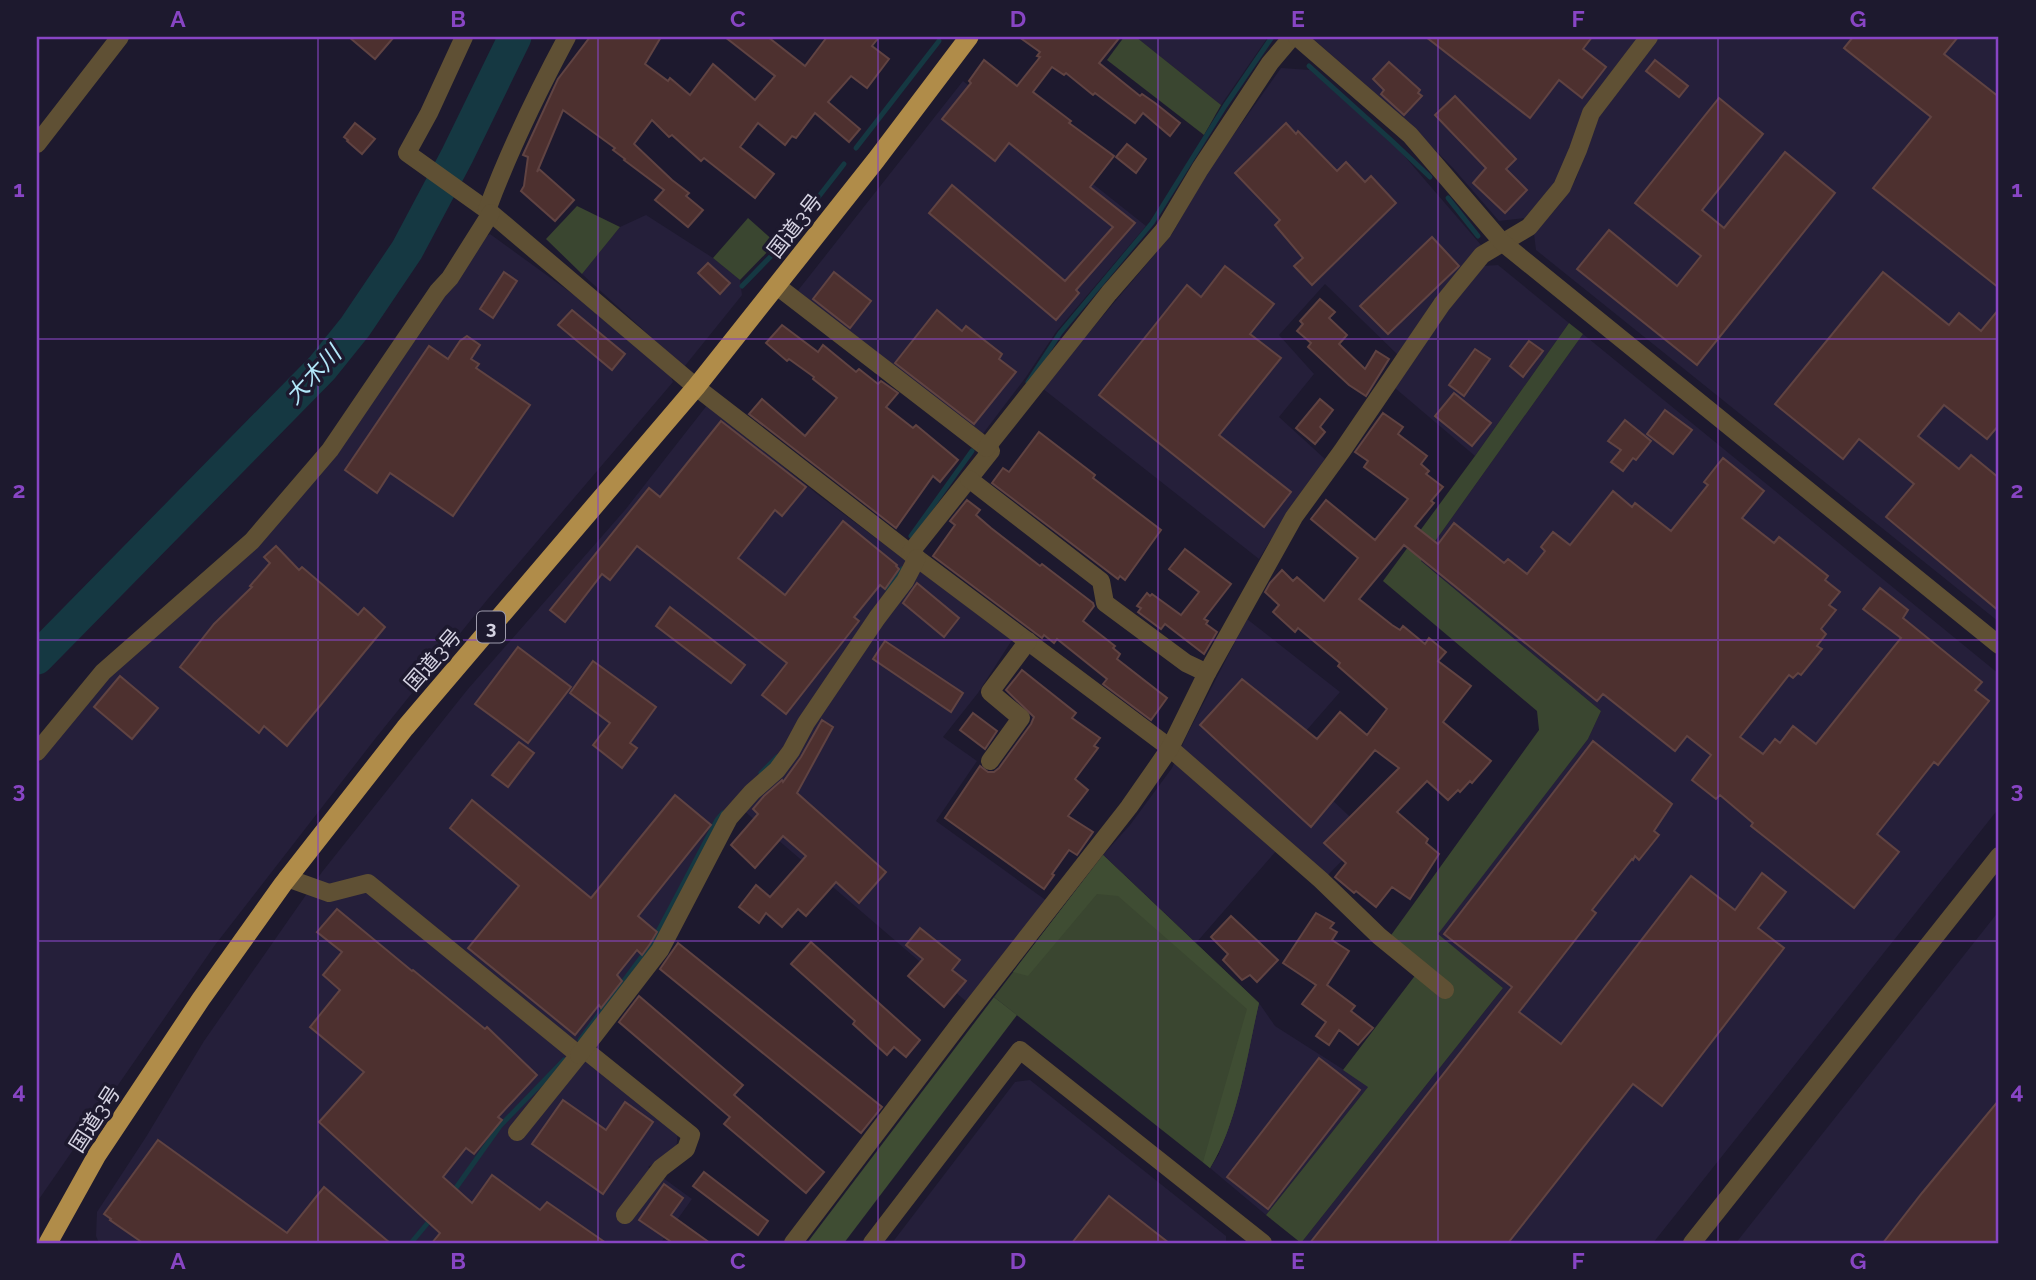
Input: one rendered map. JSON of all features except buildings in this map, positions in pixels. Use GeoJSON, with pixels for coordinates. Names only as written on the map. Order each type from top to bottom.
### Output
{"type":"FeatureCollection","features":[{"type":"Feature","properties":{"kind":"highway","name":"国道3号"},"geometry":{"type":"LineString","coordinates":[[48,1243],[97,1155],[201,999],[287,878],[405,728],[696,387],[885,149],[969,37]]}},
{"type":"Feature","properties":{"kind":"street"},"geometry":{"type":"LineString","coordinates":[[37,144],[120,37]]}},
{"type":"Feature","properties":{"kind":"street"},"geometry":{"type":"LineString","coordinates":[[464,37],[429,113],[407,153],[489,212],[696,387],[913,555],[1170,748],[1321,880],[1379,936],[1445,990]]}},
{"type":"Feature","properties":{"kind":"street"},"geometry":{"type":"LineString","coordinates":[[37,752],[103,673],[252,541],[330,450],[438,291],[450,278],[489,212],[501,174],[567,37]]}},
{"type":"Feature","properties":{"kind":"street"},"geometry":{"type":"LineString","coordinates":[[986,448],[1109,293],[1163,231],[1200,169],[1263,74],[1295,37],[1410,135],[1503,243],[1999,645]]}},
{"type":"Feature","properties":{"kind":"street"},"geometry":{"type":"LineString","coordinates":[[793,1243],[1129,807],[1170,748],[1294,517],[1442,304],[1482,255],[1528,227],[1562,187],[1591,113],[1649,37]]}},
{"type":"Feature","properties":{"kind":"street"},"geometry":{"type":"LineString","coordinates":[[517,1132],[660,950],[729,818],[752,792],[777,770],[791,751],[806,723],[905,581],[913,555],[991,451],[777,286]]}},
{"type":"Feature","properties":{"kind":"street"},"geometry":{"type":"LineString","coordinates":[[969,479],[1101,581],[1105,603],[1186,663],[1208,673]]}},
{"type":"Feature","properties":{"kind":"street"},"geometry":{"type":"LineString","coordinates":[[990,761],[1021,719],[990,692],[1028,641]]}},
{"type":"Feature","properties":{"kind":"street"},"geometry":{"type":"LineString","coordinates":[[1692,1243],[1999,856]]}},
{"type":"Feature","properties":{"kind":"street"},"geometry":{"type":"LineString","coordinates":[[287,878],[329,893],[368,883],[691,1135],[686,1149],[661,1168],[625,1215]]}},
{"type":"Feature","properties":{"kind":"street"},"geometry":{"type":"LineString","coordinates":[[872,1243],[1020,1049],[1254,1240]]}},
{"type":"Feature","properties":{"kind":"shaded area"},"geometry":{"type":"Polygon","coordinates":[[[1136,37],[1268,37],[1221,105],[1136,37]]]}},
{"type":"Feature","properties":{"kind":"shaded area"},"geometry":{"type":"Polygon","coordinates":[[[1311,37],[1639,37],[1558,180],[1525,218],[1499,221],[1453,168],[1400,115],[1311,37]]]}},
{"type":"Feature","properties":{"kind":"shaded area"},"geometry":{"type":"Polygon","coordinates":[[[1657,37],[1999,37],[1999,622],[1536,250],[1534,234],[1560,204],[1576,179],[1597,117],[1657,37]]]}},
{"type":"Feature","properties":{"kind":"shaded area"},"geometry":{"type":"Polygon","coordinates":[[[1281,68],[1310,70],[1394,144],[1481,245],[1433,301],[1399,356],[1325,284],[1279,335],[1314,374],[1279,417],[1325,459],[1259,559],[1042,388],[1172,234],[1209,169],[1281,68]]]}},
{"type":"Feature","properties":{"kind":"shaded area"},"geometry":{"type":"Polygon","coordinates":[[[963,81],[1146,226],[1056,332],[982,435],[796,293],[963,81]]]}},
{"type":"Feature","properties":{"kind":"shaded area"},"geometry":{"type":"Polygon","coordinates":[[[646,215],[713,258],[740,280],[742,295],[684,367],[582,274],[620,227],[646,215]]]}},
{"type":"Feature","properties":{"kind":"shaded area"},"geometry":{"type":"Polygon","coordinates":[[[490,234],[581,300],[669,371],[673,382],[487,600],[215,945],[37,1202],[37,768],[42,757],[107,677],[336,451],[424,328],[483,238],[490,234]]]}},
{"type":"Feature","properties":{"kind":"shaded area"},"geometry":{"type":"Polygon","coordinates":[[[1498,265],[1569,323],[1475,456],[1395,388],[1446,312],[1483,266],[1498,265]]]}},
{"type":"Feature","properties":{"kind":"shaded area"},"geometry":{"type":"Polygon","coordinates":[[[1583,334],[1999,674],[1999,808],[1653,1243],[1301,1243],[1503,988],[1437,934],[1588,739],[1601,711],[1421,561],[1583,334]]]}},
{"type":"Feature","properties":{"kind":"shaded area"},"geometry":{"type":"Polygon","coordinates":[[[708,404],[817,494],[1012,640],[978,693],[943,737],[977,761],[936,821],[1047,901],[968,1003],[735,803],[721,821],[655,941],[580,1041],[678,1131],[676,1151],[648,1167],[692,1199],[662,1241],[665,1243],[99,1243],[96,1236],[97,1212],[204,1041],[322,872],[468,689],[625,510],[708,404]]]}},
{"type":"Feature","properties":{"kind":"shaded area"},"geometry":{"type":"Polygon","coordinates":[[[1247,619],[1340,692],[1285,755],[1368,834],[1325,878],[1277,850],[1196,943],[1103,855],[1130,825],[1172,768],[1247,619]]]}},
{"type":"Feature","properties":{"kind":"shaded area"},"geometry":{"type":"Polygon","coordinates":[[[1999,911],[1999,1243],[1736,1243],[1739,1239],[1999,911]]]}},
{"type":"Feature","properties":{"kind":"shaded area"},"geometry":{"type":"Polygon","coordinates":[[[1259,1003],[1275,1026],[1369,1086],[1266,1215],[1210,1168],[1219,1154],[1236,1101],[1259,1003]]]}},
{"type":"Feature","properties":{"kind":"shaded area"},"geometry":{"type":"Polygon","coordinates":[[[1030,1080],[1226,1236],[1226,1243],[892,1243],[1015,1082],[1030,1080]]]}},
{"type":"Feature","properties":{"kind":"green space"},"geometry":{"type":"Polygon","coordinates":[[[1124,37],[1136,37],[1221,105],[1204,135],[1107,60],[1124,37]]]}},
{"type":"Feature","properties":{"kind":"green space"},"geometry":{"type":"Polygon","coordinates":[[[577,206],[620,227],[582,274],[546,239],[577,206]]]}},
{"type":"Feature","properties":{"kind":"green space"},"geometry":{"type":"Polygon","coordinates":[[[748,218],[776,243],[740,280],[713,258],[748,218]]]}},
{"type":"Feature","properties":{"kind":"green space"},"geometry":{"type":"Polygon","coordinates":[[[1569,323],[1583,334],[1421,561],[1601,711],[1588,739],[1438,934],[1503,988],[1301,1243],[1266,1215],[1368,1087],[1343,1070],[1417,973],[1389,938],[1539,730],[1537,711],[1383,581],[1569,323]]]}},
{"type":"Feature","properties":{"kind":"green space"},"geometry":{"type":"Polygon","coordinates":[[[1103,855],[1259,1003],[1235,1109],[1220,1150],[1210,1168],[994,997],[1103,855]]]}},
{"type":"Feature","properties":{"kind":"green space"},"geometry":{"type":"Polygon","coordinates":[[[1103,855],[1259,1003],[1235,1109],[1220,1150],[1210,1168],[1203,1162],[1247,1009],[1118,896],[1097,894],[1028,976],[1013,972],[1103,855]]]}},
{"type":"Feature","properties":{"kind":"green space"},"geometry":{"type":"Polygon","coordinates":[[[994,997],[1017,1015],[844,1243],[807,1243],[994,997]]]}},
{"type":"Feature","properties":{"kind":"waterway","name":"大木川"},"geometry":{"type":"LineString","coordinates":[[37,658],[322,368],[355,327],[407,250],[515,37]]}},
{"type":"Feature","properties":{"kind":"waterway"},"geometry":{"type":"LineString","coordinates":[[1028,382],[1060,333],[1152,223],[1272,37]]}},
{"type":"Feature","properties":{"kind":"waterway"},"geometry":{"type":"LineString","coordinates":[[856,148],[939,41]]}},
{"type":"Feature","properties":{"kind":"waterway"},"geometry":{"type":"LineString","coordinates":[[1309,66],[1430,177]]}},
{"type":"Feature","properties":{"kind":"waterway"},"geometry":{"type":"LineString","coordinates":[[792,231],[844,164]]}},
{"type":"Feature","properties":{"kind":"waterway"},"geometry":{"type":"LineString","coordinates":[[1448,198],[1478,236]]}},
{"type":"Feature","properties":{"kind":"waterway"},"geometry":{"type":"LineString","coordinates":[[742,286],[778,249]]}},
{"type":"Feature","properties":{"kind":"waterway"},"geometry":{"type":"LineString","coordinates":[[911,536],[972,451]]}},
{"type":"Feature","properties":{"kind":"waterway"},"geometry":{"type":"LineString","coordinates":[[888,589],[902,569]]}},
{"type":"Feature","properties":{"kind":"waterway"},"geometry":{"type":"LineString","coordinates":[[761,773],[777,757]]}},
{"type":"Feature","properties":{"kind":"waterway"},"geometry":{"type":"LineString","coordinates":[[580,1040],[652,943],[723,813]]}},
{"type":"Feature","properties":{"kind":"waterway"},"geometry":{"type":"LineString","coordinates":[[453,1192],[500,1126],[564,1060]]}},
{"type":"Feature","properties":{"kind":"waterway"},"geometry":{"type":"LineString","coordinates":[[411,1243],[431,1219]]}}]}
